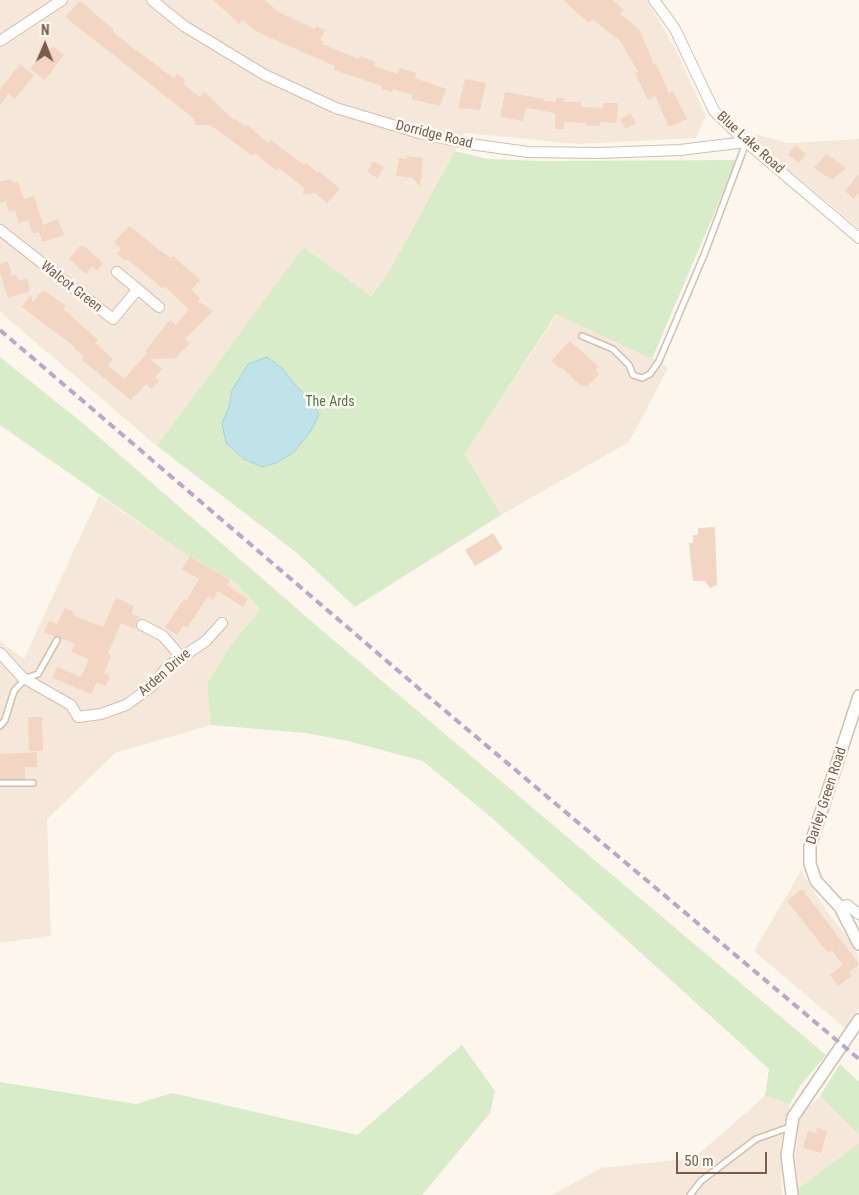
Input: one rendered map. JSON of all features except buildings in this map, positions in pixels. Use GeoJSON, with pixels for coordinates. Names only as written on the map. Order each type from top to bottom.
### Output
{"type":"FeatureCollection","features":[{"type":"Feature","properties":{"kind":"street"},"geometry":{"type":"LineString","coordinates":[[0,40],[62,0]]}},
{"type":"Feature","properties":{"kind":"street","name":"Dorridge Road"},"geometry":{"type":"LineString","coordinates":[[152,0],[184,26],[265,75],[336,108],[419,133],[470,144],[528,152],[598,153],[680,150],[746,142]]}},
{"type":"Feature","properties":{"kind":"street","name":"Blue Lake Road"},"geometry":{"type":"LineString","coordinates":[[654,0],[675,29],[714,111],[746,142],[859,238]]}},
{"type":"Feature","properties":{"kind":"street","name":"Walcot Green"},"geometry":{"type":"LineString","coordinates":[[0,230],[113,319],[138,289]]}},
{"type":"Feature","properties":{"kind":"street"},"geometry":{"type":"LineString","coordinates":[[117,272],[159,307]]}},
{"type":"Feature","properties":{"kind":"street","name":"Arden Drive"},"geometry":{"type":"LineString","coordinates":[[26,678],[70,705],[78,717],[101,714],[126,705],[152,686],[168,666],[206,641],[222,623]]}},
{"type":"Feature","properties":{"kind":"street"},"geometry":{"type":"LineString","coordinates":[[142,625],[163,636],[181,656]]}},
{"type":"Feature","properties":{"kind":"street"},"geometry":{"type":"LineString","coordinates":[[0,653],[26,678]]}},
{"type":"Feature","properties":{"kind":"street","name":"Darley Green Road"},"geometry":{"type":"LineString","coordinates":[[859,696],[810,846],[810,864],[816,881],[840,906],[859,944]]}},
{"type":"Feature","properties":{"kind":"street"},"geometry":{"type":"LineString","coordinates":[[840,906],[846,905],[859,914]]}},
{"type":"Feature","properties":{"kind":"street"},"geometry":{"type":"LineString","coordinates":[[792,1195],[787,1155],[790,1127],[798,1107],[859,1020]]}},
{"type":"Feature","properties":{"kind":"lane"},"geometry":{"type":"LineString","coordinates":[[582,336],[613,349],[629,365],[633,375],[642,378],[650,374],[659,361],[704,255],[746,142]]}},
{"type":"Feature","properties":{"kind":"lane"},"geometry":{"type":"LineString","coordinates":[[0,726],[5,720],[14,691],[26,678],[38,674],[57,640]]}},
{"type":"Feature","properties":{"kind":"lane"},"geometry":{"type":"LineString","coordinates":[[0,783],[33,783]]}},
{"type":"Feature","properties":{"kind":"lane"},"geometry":{"type":"LineString","coordinates":[[690,1195],[701,1181],[756,1139],[790,1127]]}},
{"type":"Feature","properties":{"kind":"shaded area"},"geometry":{"type":"Polygon","coordinates":[[[0,0],[647,0],[675,48],[706,116],[696,138],[577,144],[465,133],[387,275],[370,296],[303,247],[157,446],[0,312],[0,0]]]}},
{"type":"Feature","properties":{"kind":"shaded area"},"geometry":{"type":"Polygon","coordinates":[[[755,134],[788,143],[859,139],[859,229],[753,140],[755,134]]]}},
{"type":"Feature","properties":{"kind":"shaded area"},"geometry":{"type":"Polygon","coordinates":[[[557,314],[659,361],[668,368],[629,442],[501,515],[465,454],[557,314]]]}},
{"type":"Feature","properties":{"kind":"shaded area"},"geometry":{"type":"Polygon","coordinates":[[[99,496],[175,547],[235,582],[260,609],[231,645],[207,683],[211,725],[115,753],[47,819],[51,936],[0,943],[0,641],[24,659],[99,496]]]}},
{"type":"Feature","properties":{"kind":"shaded area"},"geometry":{"type":"Polygon","coordinates":[[[801,871],[826,910],[854,946],[859,961],[859,1009],[846,1029],[754,951],[801,871]]]}},
{"type":"Feature","properties":{"kind":"shaded area"},"geometry":{"type":"Polygon","coordinates":[[[765,1096],[790,1104],[780,1146],[782,1195],[552,1195],[601,1168],[694,1158],[765,1096]]]}},
{"type":"Feature","properties":{"kind":"shaded area"},"geometry":{"type":"Polygon","coordinates":[[[820,1096],[859,1135],[859,1143],[798,1189],[795,1156],[800,1115],[820,1096]]]}},
{"type":"Feature","properties":{"kind":"green space","name":"The Ards"},"geometry":{"type":"Polygon","coordinates":[[[455,151],[487,159],[542,161],[737,160],[652,359],[556,314],[465,454],[501,515],[355,607],[297,553],[157,446],[303,247],[371,296],[387,275],[455,151]]]}},
{"type":"Feature","properties":{"kind":"green space"},"geometry":{"type":"Polygon","coordinates":[[[0,357],[85,425],[318,627],[826,1055],[800,1086],[790,1104],[765,1096],[769,1069],[492,818],[423,761],[348,741],[306,733],[211,725],[207,683],[231,645],[260,609],[235,582],[175,547],[0,425],[0,357]]]}},
{"type":"Feature","properties":{"kind":"green space"},"geometry":{"type":"Polygon","coordinates":[[[462,1045],[495,1091],[490,1113],[422,1195],[0,1195],[0,1082],[136,1104],[172,1093],[357,1135],[462,1045]]]}},
{"type":"Feature","properties":{"kind":"green space"},"geometry":{"type":"Polygon","coordinates":[[[840,1064],[859,1082],[859,1135],[820,1096],[840,1064]]]}},
{"type":"Feature","properties":{"kind":"green space"},"geometry":{"type":"Polygon","coordinates":[[[859,1143],[859,1195],[798,1195],[798,1189],[859,1143]]]}},
{"type":"Feature","properties":{"kind":"water"},"geometry":{"type":"Polygon","coordinates":[[[267,357],[282,368],[297,387],[313,401],[319,415],[310,432],[293,453],[276,463],[262,467],[244,459],[226,443],[222,423],[229,407],[232,390],[248,364],[267,357]]]}},
{"type":"Feature","properties":{"kind":"railway"},"geometry":{"type":"LineString","coordinates":[[0,330],[430,698],[859,1059]]}}]}
